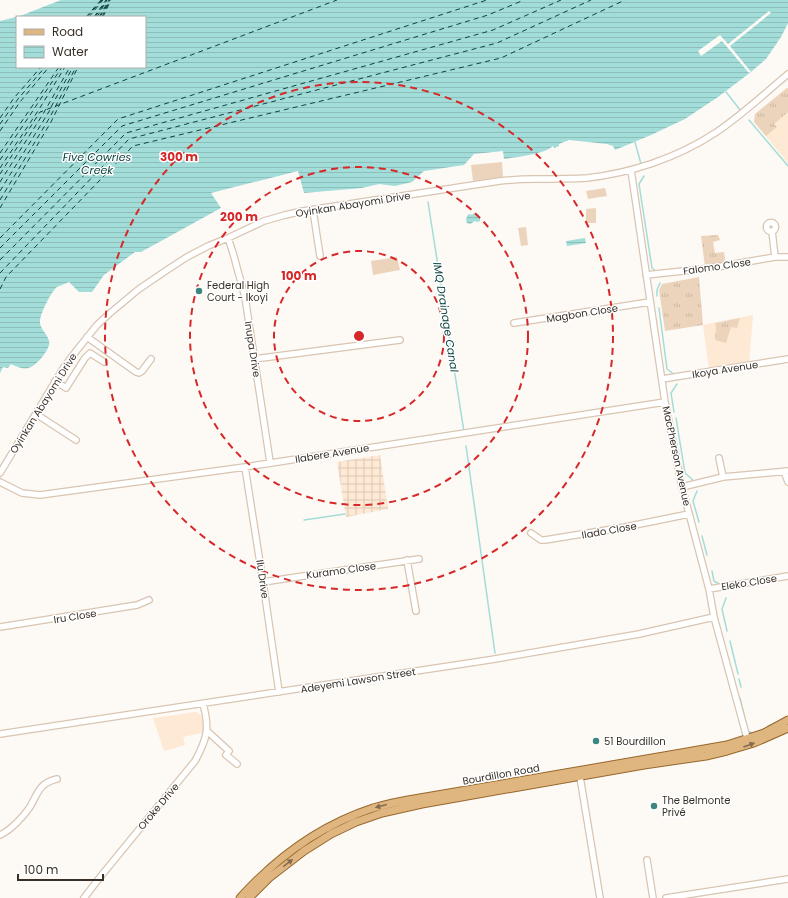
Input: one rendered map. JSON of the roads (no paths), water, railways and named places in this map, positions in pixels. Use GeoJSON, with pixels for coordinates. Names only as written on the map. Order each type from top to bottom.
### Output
{"type":"FeatureCollection","features":[{"type":"Feature","properties":{"kind":"main road","name":"Bourdillon Road"},"geometry":{"type":"LineString","coordinates":[[240,898],[268,871],[298,847],[320,832],[361,812],[408,800],[711,748],[764,733],[788,720]]}},
{"type":"Feature","properties":{"kind":"main road","name":"Bourdillon Road"},"geometry":{"type":"LineString","coordinates":[[249,898],[269,878],[304,851],[331,834],[370,817],[395,809],[706,756],[754,743],[788,728]]}},
{"type":"Feature","properties":{"kind":"street","name":"Oyinkan Abayomi Drive"},"geometry":{"type":"LineString","coordinates":[[0,473],[55,381],[97,325],[139,289],[187,257],[208,246],[264,221],[303,211],[493,182],[586,178],[630,170],[678,153],[715,133],[788,74]]}},
{"type":"Feature","properties":{"kind":"street","name":"MacPherson Avenue"},"geometry":{"type":"LineString","coordinates":[[630,170],[665,402],[682,487],[709,589],[714,618],[747,738]]}},
{"type":"Feature","properties":{"kind":"street"},"geometry":{"type":"LineString","coordinates":[[313,210],[320,256]]}},
{"type":"Feature","properties":{"kind":"street"},"geometry":{"type":"LineString","coordinates":[[772,231],[775,257]]}},
{"type":"Feature","properties":{"kind":"street","name":"Inupa Drive"},"geometry":{"type":"LineString","coordinates":[[228,238],[234,254],[245,297],[270,462]]}},
{"type":"Feature","properties":{"kind":"street","name":"Falomo Close"},"geometry":{"type":"LineString","coordinates":[[646,275],[711,268],[775,257],[788,257]]}},
{"type":"Feature","properties":{"kind":"street","name":"Magbon Close"},"geometry":{"type":"LineString","coordinates":[[514,323],[650,302]]}},
{"type":"Feature","properties":{"kind":"street"},"geometry":{"type":"LineString","coordinates":[[87,337],[136,372],[139,373],[142,371],[151,359]]}},
{"type":"Feature","properties":{"kind":"street"},"geometry":{"type":"LineString","coordinates":[[254,359],[400,340]]}},
{"type":"Feature","properties":{"kind":"street"},"geometry":{"type":"LineString","coordinates":[[55,381],[66,388],[85,358],[90,353],[104,362]]}},
{"type":"Feature","properties":{"kind":"street","name":"Ikoya Avenue"},"geometry":{"type":"LineString","coordinates":[[662,379],[788,359]]}},
{"type":"Feature","properties":{"kind":"street","name":"Ilabere Avenue"},"geometry":{"type":"LineString","coordinates":[[0,482],[22,493],[40,495],[245,467],[665,402]]}},
{"type":"Feature","properties":{"kind":"street"},"geometry":{"type":"LineString","coordinates":[[36,414],[76,440]]}},
{"type":"Feature","properties":{"kind":"street"},"geometry":{"type":"LineString","coordinates":[[719,458],[723,477]]}},
{"type":"Feature","properties":{"kind":"street","name":"Ilu Drive"},"geometry":{"type":"LineString","coordinates":[[245,467],[279,692]]}},
{"type":"Feature","properties":{"kind":"street"},"geometry":{"type":"LineString","coordinates":[[682,487],[723,477],[786,471],[788,482]]}},
{"type":"Feature","properties":{"kind":"street","name":"Ilado Close"},"geometry":{"type":"LineString","coordinates":[[531,533],[538,539],[545,540],[625,528],[689,514]]}},
{"type":"Feature","properties":{"kind":"street","name":"Kuramo Close"},"geometry":{"type":"LineString","coordinates":[[263,582],[419,559]]}},
{"type":"Feature","properties":{"kind":"street"},"geometry":{"type":"LineString","coordinates":[[407,560],[416,611]]}},
{"type":"Feature","properties":{"kind":"street","name":"Eleko Close"},"geometry":{"type":"LineString","coordinates":[[709,589],[788,576]]}},
{"type":"Feature","properties":{"kind":"street","name":"Iru Close"},"geometry":{"type":"LineString","coordinates":[[0,627],[137,606],[149,600]]}},
{"type":"Feature","properties":{"kind":"street","name":"Adeyemi Lawson Street"},"geometry":{"type":"LineString","coordinates":[[0,734],[489,660],[640,634],[714,618]]}},
{"type":"Feature","properties":{"kind":"street","name":"Oroke Drive"},"geometry":{"type":"LineString","coordinates":[[84,898],[105,870],[195,761],[205,742],[207,731],[206,716],[203,704]]}},
{"type":"Feature","properties":{"kind":"street"},"geometry":{"type":"LineString","coordinates":[[207,731],[229,751],[226,755],[237,764]]}},
{"type":"Feature","properties":{"kind":"street"},"geometry":{"type":"LineString","coordinates":[[580,777],[600,898]]}},
{"type":"Feature","properties":{"kind":"street"},"geometry":{"type":"LineString","coordinates":[[0,835],[19,820],[30,807],[35,796],[43,785],[50,780],[57,779]]}},
{"type":"Feature","properties":{"kind":"street"},"geometry":{"type":"LineString","coordinates":[[647,860],[653,898]]}},
{"type":"Feature","properties":{"kind":"street"},"geometry":{"type":"LineString","coordinates":[[666,898],[788,879]]}},
{"type":"Feature","properties":{"kind":"water","name":"Five Cowries Creek"},"geometry":{"type":"Polygon","coordinates":[[[61,0],[788,0],[788,23],[781,37],[766,59],[718,97],[685,119],[615,150],[613,146],[607,144],[569,140],[559,144],[559,146],[554,148],[553,146],[544,151],[504,159],[503,151],[474,154],[464,165],[424,171],[412,182],[395,186],[379,184],[362,188],[304,193],[298,171],[211,193],[221,208],[141,252],[135,252],[104,275],[92,292],[79,292],[69,282],[57,287],[46,304],[40,319],[41,326],[49,339],[49,346],[45,354],[36,364],[29,368],[21,368],[11,364],[8,368],[3,367],[0,373],[0,21],[16,17],[16,68],[146,68],[146,16],[20,16],[61,0]]]}},
{"type":"Feature","properties":{"kind":"water"},"geometry":{"type":"Polygon","coordinates":[[[474,213],[479,215],[480,221],[475,221],[470,224],[467,223],[467,216],[474,213]]]}},
{"type":"Feature","properties":{"kind":"water"},"geometry":{"type":"Polygon","coordinates":[[[585,238],[586,243],[567,246],[566,241],[585,238]]]}},
{"type":"Feature","properties":{"kind":"waterway"},"geometry":{"type":"LineString","coordinates":[[726,92],[741,111]]}},
{"type":"Feature","properties":{"kind":"waterway"},"geometry":{"type":"LineString","coordinates":[[749,120],[788,166]]}},
{"type":"Feature","properties":{"kind":"waterway"},"geometry":{"type":"LineString","coordinates":[[635,142],[641,164]]}},
{"type":"Feature","properties":{"kind":"waterway"},"geometry":{"type":"LineString","coordinates":[[644,176],[639,184],[652,268],[657,272]]}},
{"type":"Feature","properties":{"kind":"waterway","name":"IMQ Drainage Canal"},"geometry":{"type":"LineString","coordinates":[[428,202],[464,432]]}},
{"type":"Feature","properties":{"kind":"waterway"},"geometry":{"type":"LineString","coordinates":[[657,296],[657,290],[660,283]]}},
{"type":"Feature","properties":{"kind":"waterway"},"geometry":{"type":"LineString","coordinates":[[659,308],[667,369],[675,375]]}},
{"type":"Feature","properties":{"kind":"waterway"},"geometry":{"type":"LineString","coordinates":[[674,412],[671,393],[677,384]]}},
{"type":"Feature","properties":{"kind":"waterway"},"geometry":{"type":"LineString","coordinates":[[676,418],[685,473],[694,481]]}},
{"type":"Feature","properties":{"kind":"waterway","name":"IMQ Drainage Canal"},"geometry":{"type":"LineString","coordinates":[[466,446],[495,653]]}},
{"type":"Feature","properties":{"kind":"waterway"},"geometry":{"type":"LineString","coordinates":[[697,491],[693,501],[699,522]]}},
{"type":"Feature","properties":{"kind":"waterway"},"geometry":{"type":"LineString","coordinates":[[304,520],[345,514]]}},
{"type":"Feature","properties":{"kind":"waterway"},"geometry":{"type":"LineString","coordinates":[[702,536],[707,555]]}},
{"type":"Feature","properties":{"kind":"waterway"},"geometry":{"type":"LineString","coordinates":[[712,571],[714,581],[721,585]]}},
{"type":"Feature","properties":{"kind":"waterway"},"geometry":{"type":"LineString","coordinates":[[726,598],[722,609],[727,631]]}},
{"type":"Feature","properties":{"kind":"waterway"},"geometry":{"type":"LineString","coordinates":[[730,641],[738,674]]}},
{"type":"Feature","properties":{"kind":"waterway"},"geometry":{"type":"LineString","coordinates":[[739,679],[741,687]]}},
{"type":"Feature","properties":{"kind":"waterway"},"geometry":{"type":"LineString","coordinates":[[740,698],[748,731],[752,733]]}},
{"type":"Feature","properties":{"kind":"waterway"},"geometry":{"type":"LineString","coordinates":[[768,726],[775,723]]}},
{"type":"Feature","properties":{"kind":"place","name":"Federal High Court - Ikoyi"},"geometry":{"type":"Point","coordinates":[199,291]}},
{"type":"Feature","properties":{"kind":"place","name":"51 Bourdillon"},"geometry":{"type":"Point","coordinates":[596,741]}},
{"type":"Feature","properties":{"kind":"place","name":"The Belmonte Privé"},"geometry":{"type":"Point","coordinates":[654,806]}}]}
